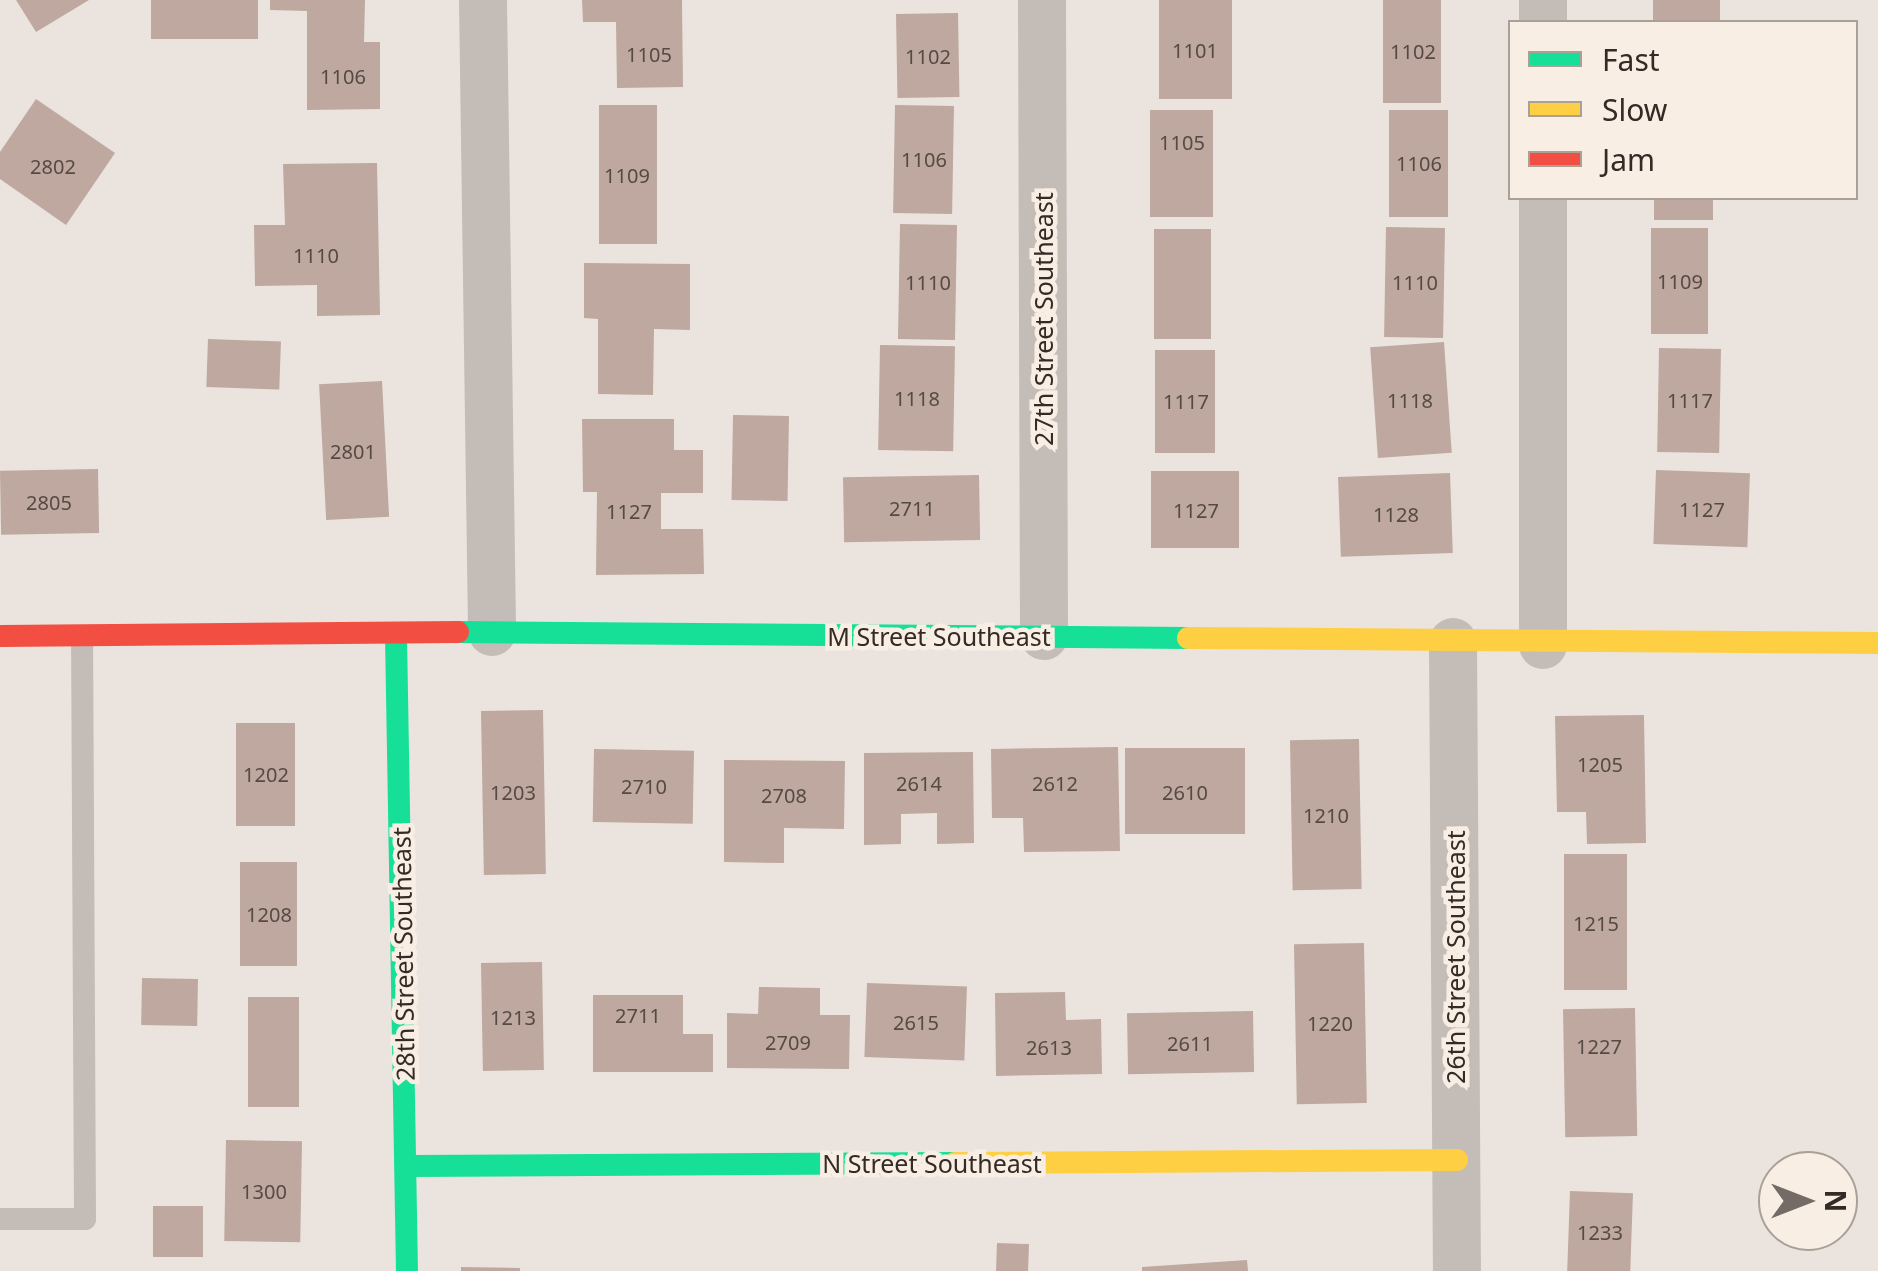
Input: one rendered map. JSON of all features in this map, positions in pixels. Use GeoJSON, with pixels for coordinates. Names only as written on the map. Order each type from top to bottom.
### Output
{"type":"FeatureCollection","features":[{"type":"Feature","properties":{"kind":"street"},"geometry":{"type":"LineString","coordinates":[[483,0],[492,632]]}},
{"type":"Feature","properties":{"kind":"street","name":"27th Street Southeast"},"geometry":{"type":"LineString","coordinates":[[1042,1],[1044,636]]}},
{"type":"Feature","properties":{"kind":"street"},"geometry":{"type":"LineString","coordinates":[[1543,200],[1543,644]]}},
{"type":"Feature","properties":{"kind":"street","name":"M Street Southeast"},"geometry":{"type":"LineString","coordinates":[[0,636],[396,636],[492,632],[1543,644],[1878,643]]}},
{"type":"Feature","properties":{"kind":"street","name":"28th Street Southeast"},"geometry":{"type":"LineString","coordinates":[[396,636],[408,1271]]}},
{"type":"Feature","properties":{"kind":"street","name":"26th Street Southeast"},"geometry":{"type":"LineString","coordinates":[[1453,642],[1457,1271]]}},
{"type":"Feature","properties":{"kind":"street","name":"N Street Southeast"},"geometry":{"type":"LineString","coordinates":[[408,1166],[1457,1160]]}},
{"type":"Feature","properties":{"kind":"lane"},"geometry":{"type":"LineString","coordinates":[[0,1219],[86,1219],[82,636]]}},
{"type":"Feature","properties":{"kind":"building"},"geometry":{"type":"Polygon","coordinates":[[[16,0],[89,0],[36,32],[16,0]]]}},
{"type":"Feature","properties":{"kind":"building"},"geometry":{"type":"Polygon","coordinates":[[[151,0],[258,0],[258,39],[151,39],[151,0]]]}},
{"type":"Feature","properties":{"kind":"building"},"geometry":{"type":"Polygon","coordinates":[[[270,0],[365,0],[364,42],[380,42],[380,109],[307,110],[307,11],[270,10],[270,0]]]}},
{"type":"Feature","properties":{"kind":"building"},"geometry":{"type":"Polygon","coordinates":[[[582,0],[682,0],[683,87],[617,88],[616,22],[583,22],[582,0]]]}},
{"type":"Feature","properties":{"kind":"building"},"geometry":{"type":"Polygon","coordinates":[[[1159,0],[1232,0],[1232,99],[1159,99],[1159,0]]]}},
{"type":"Feature","properties":{"kind":"building"},"geometry":{"type":"Polygon","coordinates":[[[1383,0],[1441,0],[1441,103],[1383,103],[1383,0]]]}},
{"type":"Feature","properties":{"kind":"building"},"geometry":{"type":"Polygon","coordinates":[[[1653,0],[1720,0],[1720,20],[1653,20],[1653,0]]]}},
{"type":"Feature","properties":{"kind":"building"},"geometry":{"type":"Polygon","coordinates":[[[958,13],[959,97],[897,98],[896,14],[958,13]]]}},
{"type":"Feature","properties":{"kind":"building"},"geometry":{"type":"Polygon","coordinates":[[[36,99],[115,153],[66,225],[0,179],[0,152],[36,99]]]}},
{"type":"Feature","properties":{"kind":"building"},"geometry":{"type":"Polygon","coordinates":[[[599,105],[657,105],[657,244],[599,244],[599,105]]]}},
{"type":"Feature","properties":{"kind":"building"},"geometry":{"type":"Polygon","coordinates":[[[895,105],[954,106],[952,214],[893,213],[895,105]]]}},
{"type":"Feature","properties":{"kind":"building"},"geometry":{"type":"Polygon","coordinates":[[[1150,110],[1213,110],[1213,217],[1150,217],[1150,110]]]}},
{"type":"Feature","properties":{"kind":"building"},"geometry":{"type":"Polygon","coordinates":[[[1389,110],[1448,110],[1448,217],[1389,217],[1389,110]]]}},
{"type":"Feature","properties":{"kind":"building"},"geometry":{"type":"Polygon","coordinates":[[[377,163],[380,315],[317,316],[317,285],[255,286],[254,225],[285,225],[283,164],[377,163]]]}},
{"type":"Feature","properties":{"kind":"building"},"geometry":{"type":"Polygon","coordinates":[[[1654,200],[1713,200],[1713,220],[1654,220],[1654,200]]]}},
{"type":"Feature","properties":{"kind":"building"},"geometry":{"type":"Polygon","coordinates":[[[900,224],[957,225],[955,340],[898,339],[900,224]]]}},
{"type":"Feature","properties":{"kind":"building"},"geometry":{"type":"Polygon","coordinates":[[[1386,227],[1445,228],[1443,338],[1384,337],[1386,227]]]}},
{"type":"Feature","properties":{"kind":"building"},"geometry":{"type":"Polygon","coordinates":[[[1651,228],[1708,228],[1708,334],[1651,334],[1651,228]]]}},
{"type":"Feature","properties":{"kind":"building"},"geometry":{"type":"Polygon","coordinates":[[[1154,229],[1211,229],[1211,339],[1154,339],[1154,229]]]}},
{"type":"Feature","properties":{"kind":"building"},"geometry":{"type":"Polygon","coordinates":[[[584,263],[690,264],[690,330],[654,329],[653,395],[598,394],[598,319],[584,318],[584,263]]]}},
{"type":"Feature","properties":{"kind":"building"},"geometry":{"type":"Polygon","coordinates":[[[208,339],[281,342],[279,390],[206,387],[208,339]]]}},
{"type":"Feature","properties":{"kind":"building"},"geometry":{"type":"Polygon","coordinates":[[[1444,342],[1452,453],[1378,458],[1370,347],[1444,342]]]}},
{"type":"Feature","properties":{"kind":"building"},"geometry":{"type":"Polygon","coordinates":[[[880,345],[955,346],[953,451],[878,450],[880,345]]]}},
{"type":"Feature","properties":{"kind":"building"},"geometry":{"type":"Polygon","coordinates":[[[1659,348],[1721,349],[1719,453],[1657,452],[1659,348]]]}},
{"type":"Feature","properties":{"kind":"building"},"geometry":{"type":"Polygon","coordinates":[[[1155,350],[1215,350],[1215,453],[1155,453],[1155,350]]]}},
{"type":"Feature","properties":{"kind":"building"},"geometry":{"type":"Polygon","coordinates":[[[382,381],[389,517],[326,520],[319,384],[382,381]]]}},
{"type":"Feature","properties":{"kind":"building"},"geometry":{"type":"Polygon","coordinates":[[[733,415],[789,416],[788,501],[732,500],[733,415]]]}},
{"type":"Feature","properties":{"kind":"building"},"geometry":{"type":"Polygon","coordinates":[[[582,419],[674,419],[674,450],[703,450],[703,493],[661,493],[661,529],[703,529],[704,574],[596,575],[597,492],[583,492],[582,419]]]}},
{"type":"Feature","properties":{"kind":"building"},"geometry":{"type":"Polygon","coordinates":[[[98,469],[99,533],[1,535],[0,471],[98,469]]]}},
{"type":"Feature","properties":{"kind":"building"},"geometry":{"type":"Polygon","coordinates":[[[1656,470],[1750,473],[1747,547],[1653,544],[1656,470]]]}},
{"type":"Feature","properties":{"kind":"building"},"geometry":{"type":"Polygon","coordinates":[[[1151,471],[1239,471],[1239,548],[1151,548],[1151,471]]]}},
{"type":"Feature","properties":{"kind":"building"},"geometry":{"type":"Polygon","coordinates":[[[1450,473],[1453,553],[1341,557],[1338,477],[1450,473]]]}},
{"type":"Feature","properties":{"kind":"building"},"geometry":{"type":"Polygon","coordinates":[[[979,475],[980,540],[844,542],[843,477],[979,475]]]}},
{"type":"Feature","properties":{"kind":"building"},"geometry":{"type":"Polygon","coordinates":[[[543,710],[546,874],[484,875],[481,711],[543,710]]]}},
{"type":"Feature","properties":{"kind":"building"},"geometry":{"type":"Polygon","coordinates":[[[1644,715],[1646,843],[1587,844],[1586,812],[1557,812],[1555,716],[1644,715]]]}},
{"type":"Feature","properties":{"kind":"building"},"geometry":{"type":"Polygon","coordinates":[[[236,723],[295,723],[295,826],[236,826],[236,723]]]}},
{"type":"Feature","properties":{"kind":"building"},"geometry":{"type":"Polygon","coordinates":[[[1359,739],[1362,889],[1293,890],[1290,740],[1359,739]]]}},
{"type":"Feature","properties":{"kind":"building"},"geometry":{"type":"Polygon","coordinates":[[[1118,747],[1120,851],[1024,852],[1023,818],[992,818],[991,749],[1118,747]]]}},
{"type":"Feature","properties":{"kind":"building"},"geometry":{"type":"Polygon","coordinates":[[[1125,748],[1245,748],[1245,834],[1125,834],[1125,748]]]}},
{"type":"Feature","properties":{"kind":"building"},"geometry":{"type":"Polygon","coordinates":[[[594,749],[694,751],[693,824],[593,822],[594,749]]]}},
{"type":"Feature","properties":{"kind":"building"},"geometry":{"type":"Polygon","coordinates":[[[973,752],[974,843],[937,844],[937,813],[901,814],[901,844],[864,845],[864,753],[973,752]]]}},
{"type":"Feature","properties":{"kind":"building"},"geometry":{"type":"Polygon","coordinates":[[[724,760],[845,761],[844,829],[784,828],[784,863],[724,862],[724,760]]]}},
{"type":"Feature","properties":{"kind":"building"},"geometry":{"type":"Polygon","coordinates":[[[1564,854],[1627,854],[1627,990],[1564,990],[1564,854]]]}},
{"type":"Feature","properties":{"kind":"building"},"geometry":{"type":"Polygon","coordinates":[[[240,862],[297,862],[297,966],[240,966],[240,862]]]}},
{"type":"Feature","properties":{"kind":"building"},"geometry":{"type":"Polygon","coordinates":[[[1364,943],[1367,1103],[1297,1104],[1294,944],[1364,943]]]}},
{"type":"Feature","properties":{"kind":"building"},"geometry":{"type":"Polygon","coordinates":[[[542,962],[544,1070],[483,1071],[481,963],[542,962]]]}},
{"type":"Feature","properties":{"kind":"building"},"geometry":{"type":"Polygon","coordinates":[[[142,978],[198,979],[197,1026],[141,1025],[142,978]]]}},
{"type":"Feature","properties":{"kind":"building"},"geometry":{"type":"Polygon","coordinates":[[[867,983],[967,986],[964,1060],[864,1057],[867,983]]]}},
{"type":"Feature","properties":{"kind":"building"},"geometry":{"type":"Polygon","coordinates":[[[759,987],[820,988],[820,1015],[850,1015],[849,1069],[727,1068],[727,1013],[758,1014],[759,987]]]}},
{"type":"Feature","properties":{"kind":"building"},"geometry":{"type":"Polygon","coordinates":[[[1065,992],[1066,1020],[1101,1019],[1102,1074],[996,1076],[995,993],[1065,992]]]}},
{"type":"Feature","properties":{"kind":"building"},"geometry":{"type":"Polygon","coordinates":[[[593,995],[683,995],[683,1034],[713,1034],[713,1072],[593,1072],[593,995]]]}},
{"type":"Feature","properties":{"kind":"building"},"geometry":{"type":"Polygon","coordinates":[[[248,997],[299,997],[299,1107],[248,1107],[248,997]]]}},
{"type":"Feature","properties":{"kind":"building"},"geometry":{"type":"Polygon","coordinates":[[[1635,1008],[1637,1136],[1565,1137],[1563,1009],[1635,1008]]]}},
{"type":"Feature","properties":{"kind":"building"},"geometry":{"type":"Polygon","coordinates":[[[1253,1011],[1254,1072],[1128,1074],[1127,1013],[1253,1011]]]}},
{"type":"Feature","properties":{"kind":"building"},"geometry":{"type":"Polygon","coordinates":[[[226,1140],[302,1141],[300,1242],[224,1241],[226,1140]]]}},
{"type":"Feature","properties":{"kind":"building"},"geometry":{"type":"Polygon","coordinates":[[[1570,1191],[1633,1193],[1630,1271],[1567,1271],[1570,1191]]]}},
{"type":"Feature","properties":{"kind":"building"},"geometry":{"type":"Polygon","coordinates":[[[153,1206],[203,1206],[203,1257],[153,1257],[153,1206]]]}},
{"type":"Feature","properties":{"kind":"building"},"geometry":{"type":"Polygon","coordinates":[[[997,1243],[1029,1244],[1028,1271],[996,1271],[997,1243]]]}},
{"type":"Feature","properties":{"kind":"building"},"geometry":{"type":"Polygon","coordinates":[[[1247,1260],[1248,1271],[1142,1271],[1142,1267],[1247,1260]]]}},
{"type":"Feature","properties":{"kind":"building"},"geometry":{"type":"Polygon","coordinates":[[[461,1267],[520,1268],[520,1271],[461,1271],[461,1267]]]}},
{"type":"Feature","properties":{"kind":"traffic: fast"},"geometry":{"type":"LineString","coordinates":[[458,632],[1188,638]]}},
{"type":"Feature","properties":{"kind":"traffic: fast"},"geometry":{"type":"LineString","coordinates":[[396,636],[407,1271]]}},
{"type":"Feature","properties":{"kind":"traffic: fast"},"geometry":{"type":"LineString","coordinates":[[408,1166],[955,1163]]}},
{"type":"Feature","properties":{"kind":"traffic: slow"},"geometry":{"type":"LineString","coordinates":[[1188,638],[1878,643]]}},
{"type":"Feature","properties":{"kind":"traffic: slow"},"geometry":{"type":"LineString","coordinates":[[955,1163],[1457,1160]]}},
{"type":"Feature","properties":{"kind":"traffic: jam"},"geometry":{"type":"LineString","coordinates":[[0,636],[458,632]]}}]}
